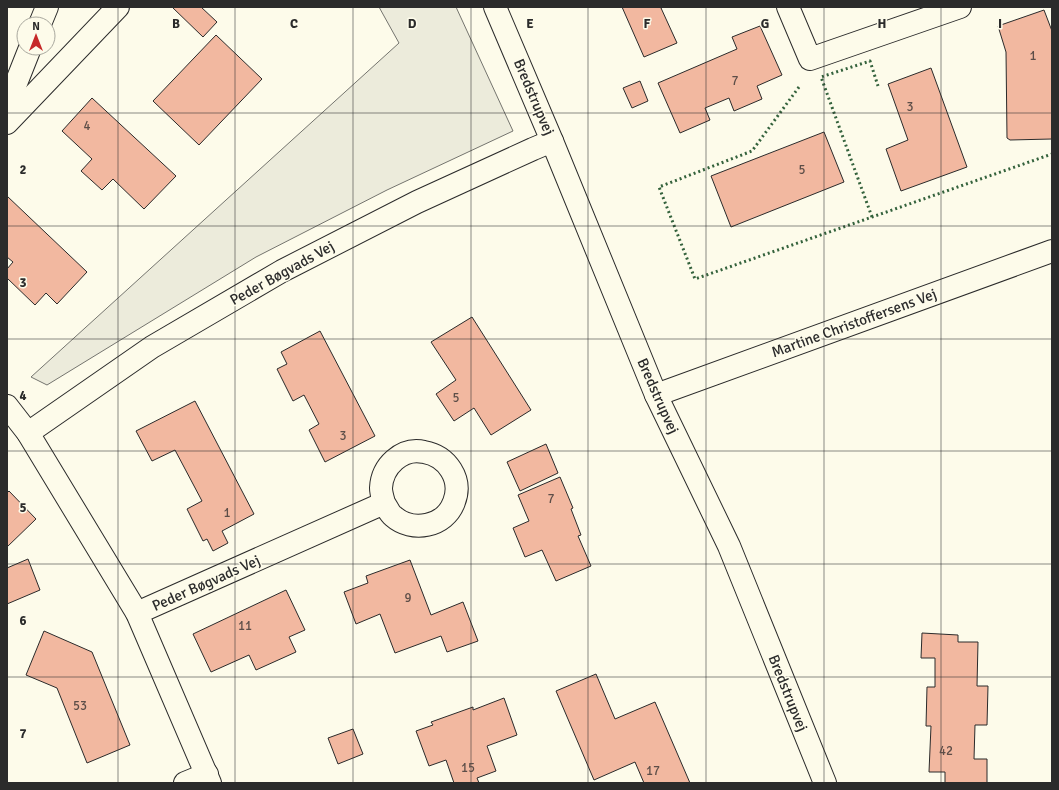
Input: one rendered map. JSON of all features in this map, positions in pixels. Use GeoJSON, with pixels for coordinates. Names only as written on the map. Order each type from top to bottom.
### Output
{"type":"FeatureCollection","features":[{"type":"Feature","properties":{"kind":"street"},"geometry":{"type":"LineString","coordinates":[[7,123],[118,7]]}},
{"type":"Feature","properties":{"kind":"street","name":"Bredstrupvej"},"geometry":{"type":"LineString","coordinates":[[495,7],[552,141],[656,395],[729,546],[825,783]]}},
{"type":"Feature","properties":{"kind":"street"},"geometry":{"type":"LineString","coordinates":[[788,7],[810,59],[960,7]]}},
{"type":"Feature","properties":{"kind":"street"},"geometry":{"type":"LineString","coordinates":[[7,106],[27,56]]}},
{"type":"Feature","properties":{"kind":"street","name":"Peder Bøgvads Vej"},"geometry":{"type":"LineString","coordinates":[[28,432],[152,347],[282,271],[416,202],[552,141]]}},
{"type":"Feature","properties":{"kind":"street","name":"Martine Christoffersens Vej"},"geometry":{"type":"LineString","coordinates":[[656,395],[1052,251]]}},
{"type":"Feature","properties":{"kind":"street","name":"Peder Bøgvads Vej"},"geometry":{"type":"LineString","coordinates":[[7,406],[28,432],[137,613],[209,778],[185,783]]}},
{"type":"Feature","properties":{"kind":"street","name":"Peder Bøgvads Vej"},"geometry":{"type":"LineString","coordinates":[[137,613],[384,503]]}},
{"type":"Feature","properties":{"kind":"shaded area"},"geometry":{"type":"Polygon","coordinates":[[[379,7],[456,7],[513,131],[387,190],[256,257],[47,385],[31,377],[399,43],[379,7]]]}},
{"type":"Feature","properties":{"kind":"building"},"geometry":{"type":"Polygon","coordinates":[[[172,7],[201,7],[217,22],[203,37],[172,7]]]}},
{"type":"Feature","properties":{"kind":"building"},"geometry":{"type":"Polygon","coordinates":[[[622,7],[664,7],[661,8],[677,43],[644,57],[622,7]]]}},
{"type":"Feature","properties":{"kind":"building"},"geometry":{"type":"Polygon","coordinates":[[[1044,10],[1052,31],[1052,139],[1010,140],[1007,138],[1006,52],[998,26],[1044,10]]]}},
{"type":"Feature","properties":{"kind":"building"},"geometry":{"type":"Polygon","coordinates":[[[760,26],[782,75],[757,86],[762,99],[734,111],[729,98],[705,108],[710,120],[680,133],[658,83],[737,49],[732,37],[760,26]]]}},
{"type":"Feature","properties":{"kind":"building"},"geometry":{"type":"Polygon","coordinates":[[[216,35],[262,79],[199,145],[153,101],[216,35]]]}},
{"type":"Feature","properties":{"kind":"building"},"geometry":{"type":"Polygon","coordinates":[[[931,68],[967,167],[901,191],[886,149],[908,140],[888,84],[931,68]]]}},
{"type":"Feature","properties":{"kind":"building"},"geometry":{"type":"Polygon","coordinates":[[[640,81],[648,101],[632,108],[623,88],[640,81]]]}},
{"type":"Feature","properties":{"kind":"building"},"geometry":{"type":"Polygon","coordinates":[[[92,98],[176,176],[144,209],[113,179],[102,190],[81,171],[92,159],[62,131],[92,98]]]}},
{"type":"Feature","properties":{"kind":"building"},"geometry":{"type":"Polygon","coordinates":[[[824,132],[844,182],[731,227],[711,176],[824,132]]]}},
{"type":"Feature","properties":{"kind":"building"},"geometry":{"type":"Polygon","coordinates":[[[7,196],[87,272],[57,304],[46,293],[35,305],[7,278],[7,269],[13,262],[7,257],[7,196]]]}},
{"type":"Feature","properties":{"kind":"building"},"geometry":{"type":"Polygon","coordinates":[[[472,317],[531,410],[491,435],[474,408],[454,421],[436,394],[456,380],[431,342],[472,317]]]}},
{"type":"Feature","properties":{"kind":"building"},"geometry":{"type":"Polygon","coordinates":[[[320,331],[375,436],[325,462],[309,430],[319,424],[304,395],[293,401],[277,369],[287,364],[281,352],[320,331]]]}},
{"type":"Feature","properties":{"kind":"building"},"geometry":{"type":"Polygon","coordinates":[[[195,401],[254,514],[222,531],[228,543],[213,551],[207,539],[203,541],[187,509],[202,501],[175,450],[152,461],[136,431],[195,401]]]}},
{"type":"Feature","properties":{"kind":"building"},"geometry":{"type":"Polygon","coordinates":[[[546,444],[558,473],[520,491],[507,462],[546,444]]]}},
{"type":"Feature","properties":{"kind":"building"},"geometry":{"type":"Polygon","coordinates":[[[560,477],[573,508],[571,509],[581,535],[578,536],[591,566],[556,581],[542,550],[525,557],[513,528],[529,521],[518,495],[560,477]]]}},
{"type":"Feature","properties":{"kind":"building"},"geometry":{"type":"Polygon","coordinates":[[[9,491],[36,519],[7,547],[7,493],[9,491]]]}},
{"type":"Feature","properties":{"kind":"building"},"geometry":{"type":"Polygon","coordinates":[[[28,559],[40,590],[7,604],[7,568],[28,559]]]}},
{"type":"Feature","properties":{"kind":"building"},"geometry":{"type":"Polygon","coordinates":[[[410,560],[431,615],[463,602],[478,641],[447,652],[441,636],[395,653],[380,614],[356,624],[344,592],[368,583],[366,576],[410,560]]]}},
{"type":"Feature","properties":{"kind":"building"},"geometry":{"type":"Polygon","coordinates":[[[286,590],[305,630],[289,637],[296,652],[256,670],[249,655],[211,672],[193,634],[286,590]]]}},
{"type":"Feature","properties":{"kind":"building"},"geometry":{"type":"Polygon","coordinates":[[[44,631],[92,652],[130,745],[87,763],[57,688],[26,675],[44,631]]]}},
{"type":"Feature","properties":{"kind":"building"},"geometry":{"type":"Polygon","coordinates":[[[922,633],[958,635],[958,642],[978,642],[977,686],[988,686],[987,725],[975,725],[974,759],[987,759],[987,783],[945,783],[945,772],[929,772],[931,726],[926,726],[927,687],[935,687],[935,658],[921,658],[922,633]]]}},
{"type":"Feature","properties":{"kind":"building"},"geometry":{"type":"Polygon","coordinates":[[[596,674],[615,719],[655,702],[690,783],[644,783],[635,762],[594,780],[556,691],[596,674]]]}},
{"type":"Feature","properties":{"kind":"building"},"geometry":{"type":"Polygon","coordinates":[[[504,698],[517,735],[487,746],[496,771],[477,778],[479,783],[454,783],[446,760],[429,766],[416,731],[433,725],[431,722],[473,707],[473,710],[504,698]]]}},
{"type":"Feature","properties":{"kind":"building"},"geometry":{"type":"Polygon","coordinates":[[[353,729],[363,754],[338,764],[328,738],[353,729]]]}},
{"type":"Feature","properties":{"kind":"hedge"},"geometry":{"type":"LineString","coordinates":[[872,217],[821,77],[870,61],[878,86]]}},
{"type":"Feature","properties":{"kind":"hedge"},"geometry":{"type":"LineString","coordinates":[[799,87],[752,151],[659,187],[695,279],[1052,154]]}}]}
